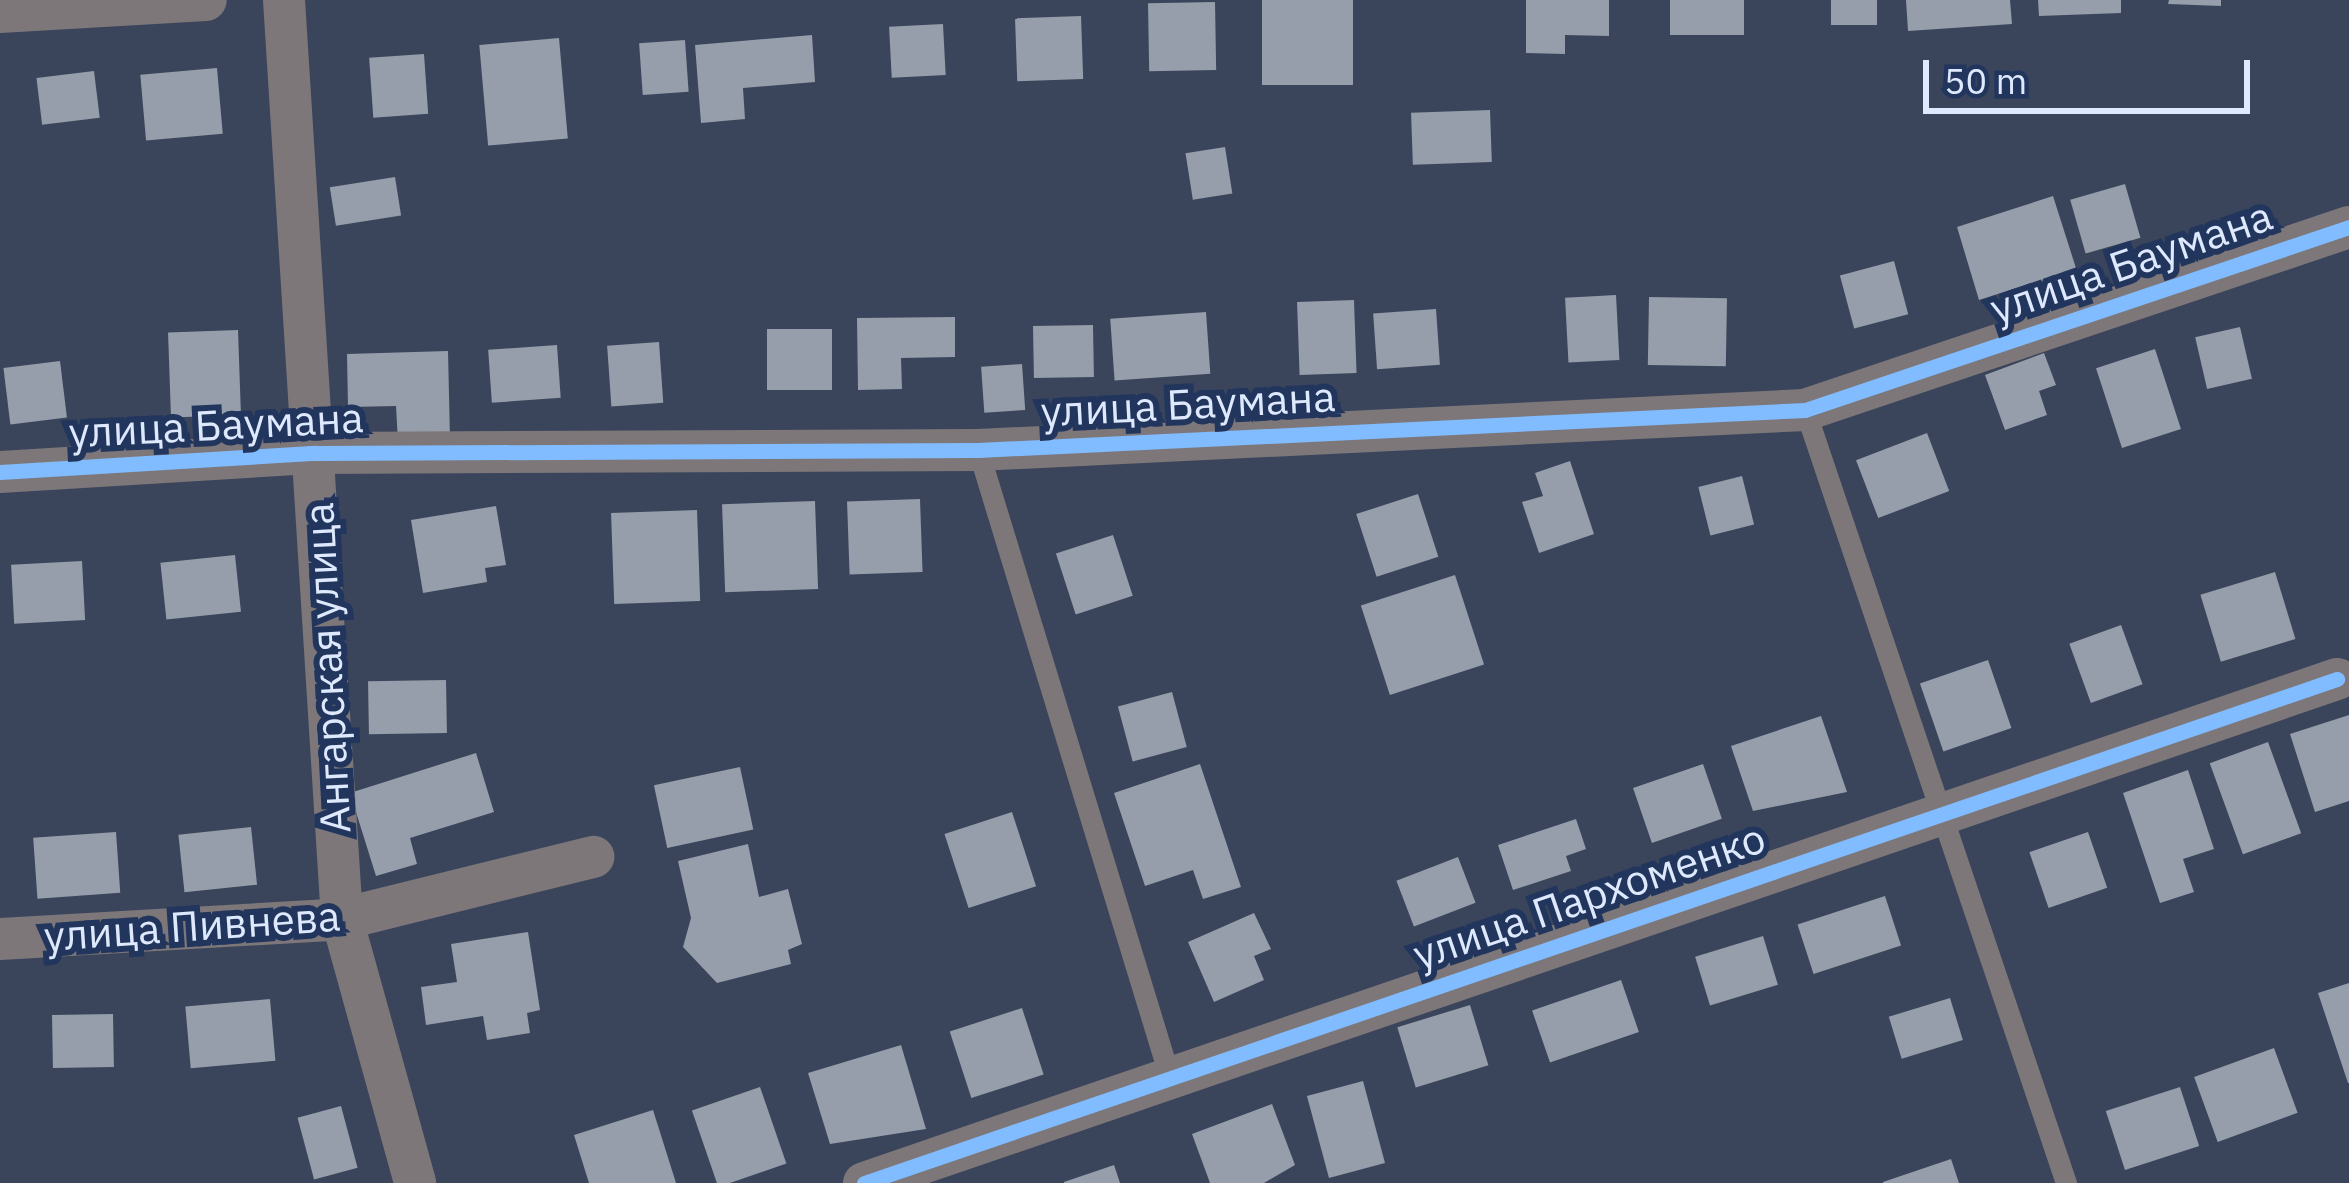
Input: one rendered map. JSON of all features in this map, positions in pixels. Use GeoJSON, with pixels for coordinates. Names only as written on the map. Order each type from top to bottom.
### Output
{"type":"FeatureCollection","features":[{"type":"Feature","properties":{"kind":"street"},"geometry":{"type":"LineString","coordinates":[[0,12],[206,0]]}},
{"type":"Feature","properties":{"kind":"street","name":"Ангарская улица"},"geometry":{"type":"LineString","coordinates":[[284,0],[343,919],[416,1183]]}},
{"type":"Feature","properties":{"kind":"street","name":"улица Баумана"},"geometry":{"type":"LineString","coordinates":[[0,472],[315,453],[978,450],[1805,410],[2349,227]]}},
{"type":"Feature","properties":{"kind":"street","name":"улица Пархоменко"},"geometry":{"type":"LineString","coordinates":[[864,1183],[1168,1075],[2337,680]]}},
{"type":"Feature","properties":{"kind":"street","name":"улица Пивнева"},"geometry":{"type":"LineString","coordinates":[[0,939],[343,919],[593,857]]}},
{"type":"Feature","properties":{"kind":"lane"},"geometry":{"type":"LineString","coordinates":[[1805,410],[2066,1183]]}},
{"type":"Feature","properties":{"kind":"lane"},"geometry":{"type":"LineString","coordinates":[[978,450],[1168,1075]]}},
{"type":"Feature","properties":{"kind":"building"},"geometry":{"type":"Polygon","coordinates":[[[1262,0],[1353,0],[1353,85],[1262,85],[1262,0]]]}},
{"type":"Feature","properties":{"kind":"building"},"geometry":{"type":"Polygon","coordinates":[[[1526,0],[1609,0],[1609,36],[1565,35],[1565,54],[1526,53],[1526,0]]]}},
{"type":"Feature","properties":{"kind":"building"},"geometry":{"type":"Polygon","coordinates":[[[1670,0],[1744,0],[1744,35],[1670,35],[1670,0]]]}},
{"type":"Feature","properties":{"kind":"building"},"geometry":{"type":"Polygon","coordinates":[[[1831,0],[1877,0],[1877,25],[1831,25],[1831,0]]]}},
{"type":"Feature","properties":{"kind":"building"},"geometry":{"type":"Polygon","coordinates":[[[1906,0],[2010,0],[2012,24],[1908,31],[1906,0]]]}},
{"type":"Feature","properties":{"kind":"building"},"geometry":{"type":"Polygon","coordinates":[[[2038,0],[2121,0],[2121,13],[2039,16],[2038,0]]]}},
{"type":"Feature","properties":{"kind":"building"},"geometry":{"type":"Polygon","coordinates":[[[2169,0],[2221,0],[2221,6],[2168,4],[2169,0]]]}},
{"type":"Feature","properties":{"kind":"building"},"geometry":{"type":"Polygon","coordinates":[[[1215,2],[1216,70],[1149,71],[1148,3],[1215,2]]]}},
{"type":"Feature","properties":{"kind":"building"},"geometry":{"type":"Polygon","coordinates":[[[1081,16],[1083,79],[1017,81],[1015,18],[1081,16]]]}},
{"type":"Feature","properties":{"kind":"building"},"geometry":{"type":"Polygon","coordinates":[[[943,24],[946,75],[892,78],[889,27],[943,24]]]}},
{"type":"Feature","properties":{"kind":"building"},"geometry":{"type":"Polygon","coordinates":[[[812,35],[815,82],[743,88],[745,119],[701,123],[695,45],[812,35]]]}},
{"type":"Feature","properties":{"kind":"building"},"geometry":{"type":"Polygon","coordinates":[[[559,38],[568,139],[488,146],[479,45],[559,38]]]}},
{"type":"Feature","properties":{"kind":"building"},"geometry":{"type":"Polygon","coordinates":[[[685,40],[689,92],[643,95],[639,43],[685,40]]]}},
{"type":"Feature","properties":{"kind":"building"},"geometry":{"type":"Polygon","coordinates":[[[424,54],[428,114],[373,118],[369,58],[424,54]]]}},
{"type":"Feature","properties":{"kind":"building"},"geometry":{"type":"Polygon","coordinates":[[[217,68],[223,134],[146,140],[140,75],[217,68]]]}},
{"type":"Feature","properties":{"kind":"building"},"geometry":{"type":"Polygon","coordinates":[[[94,71],[100,118],[42,125],[36,78],[94,71]]]}},
{"type":"Feature","properties":{"kind":"building"},"geometry":{"type":"Polygon","coordinates":[[[1490,110],[1492,162],[1413,165],[1411,113],[1490,110]]]}},
{"type":"Feature","properties":{"kind":"building"},"geometry":{"type":"Polygon","coordinates":[[[1225,147],[1232,193],[1193,200],[1185,153],[1225,147]]]}},
{"type":"Feature","properties":{"kind":"building"},"geometry":{"type":"Polygon","coordinates":[[[395,177],[401,216],[336,226],[330,187],[395,177]]]}},
{"type":"Feature","properties":{"kind":"building"},"geometry":{"type":"Polygon","coordinates":[[[2125,184],[2140,238],[2086,254],[2070,200],[2125,184]]]}},
{"type":"Feature","properties":{"kind":"building"},"geometry":{"type":"Polygon","coordinates":[[[2053,196],[2082,287],[2038,301],[2032,283],[1979,300],[1957,227],[2053,196]]]}},
{"type":"Feature","properties":{"kind":"building"},"geometry":{"type":"Polygon","coordinates":[[[1894,261],[1908,314],[1854,329],[1840,275],[1894,261]]]}},
{"type":"Feature","properties":{"kind":"building"},"geometry":{"type":"Polygon","coordinates":[[[1616,295],[1619,360],[1568,363],[1565,298],[1616,295]]]}},
{"type":"Feature","properties":{"kind":"building"},"geometry":{"type":"Polygon","coordinates":[[[1649,297],[1727,298],[1726,366],[1648,365],[1649,297]]]}},
{"type":"Feature","properties":{"kind":"building"},"geometry":{"type":"Polygon","coordinates":[[[1354,300],[1357,373],[1300,375],[1297,302],[1354,300]]]}},
{"type":"Feature","properties":{"kind":"building"},"geometry":{"type":"Polygon","coordinates":[[[1436,309],[1440,365],[1377,369],[1373,313],[1436,309]]]}},
{"type":"Feature","properties":{"kind":"building"},"geometry":{"type":"Polygon","coordinates":[[[1206,312],[1210,374],[1115,381],[1110,319],[1206,312]]]}},
{"type":"Feature","properties":{"kind":"building"},"geometry":{"type":"Polygon","coordinates":[[[955,317],[955,357],[901,358],[902,389],[858,390],[857,318],[955,317]]]}},
{"type":"Feature","properties":{"kind":"building"},"geometry":{"type":"Polygon","coordinates":[[[1093,325],[1094,377],[1034,378],[1033,326],[1093,325]]]}},
{"type":"Feature","properties":{"kind":"building"},"geometry":{"type":"Polygon","coordinates":[[[2240,327],[2252,379],[2207,389],[2195,337],[2240,327]]]}},
{"type":"Feature","properties":{"kind":"building"},"geometry":{"type":"Polygon","coordinates":[[[767,329],[832,329],[832,390],[767,390],[767,329]]]}},
{"type":"Feature","properties":{"kind":"building"},"geometry":{"type":"Polygon","coordinates":[[[238,330],[241,415],[171,417],[168,332],[238,330]]]}},
{"type":"Feature","properties":{"kind":"building"},"geometry":{"type":"Polygon","coordinates":[[[659,342],[663,403],[611,406],[607,346],[659,342]]]}},
{"type":"Feature","properties":{"kind":"building"},"geometry":{"type":"Polygon","coordinates":[[[557,345],[561,398],[492,403],[488,350],[557,345]]]}},
{"type":"Feature","properties":{"kind":"building"},"geometry":{"type":"Polygon","coordinates":[[[2155,349],[2181,429],[2122,448],[2096,368],[2155,349]]]}},
{"type":"Feature","properties":{"kind":"building"},"geometry":{"type":"Polygon","coordinates":[[[448,351],[450,439],[398,442],[396,406],[348,407],[347,354],[448,351]]]}},
{"type":"Feature","properties":{"kind":"building"},"geometry":{"type":"Polygon","coordinates":[[[2044,353],[2056,385],[2039,391],[2047,415],[2005,430],[1985,375],[2044,353]]]}},
{"type":"Feature","properties":{"kind":"building"},"geometry":{"type":"Polygon","coordinates":[[[60,361],[67,418],[10,425],[3,368],[60,361]]]}},
{"type":"Feature","properties":{"kind":"building"},"geometry":{"type":"Polygon","coordinates":[[[1022,364],[1025,410],[984,413],[981,367],[1022,364]]]}},
{"type":"Feature","properties":{"kind":"building"},"geometry":{"type":"Polygon","coordinates":[[[1927,433],[1949,491],[1878,518],[1856,460],[1927,433]]]}},
{"type":"Feature","properties":{"kind":"building"},"geometry":{"type":"Polygon","coordinates":[[[1570,461],[1594,534],[1539,553],[1522,502],[1543,496],[1535,473],[1570,461]]]}},
{"type":"Feature","properties":{"kind":"building"},"geometry":{"type":"Polygon","coordinates":[[[1742,476],[1754,525],[1710,535],[1698,487],[1742,476]]]}},
{"type":"Feature","properties":{"kind":"building"},"geometry":{"type":"Polygon","coordinates":[[[1418,494],[1438,557],[1377,577],[1356,514],[1418,494]]]}},
{"type":"Feature","properties":{"kind":"building"},"geometry":{"type":"Polygon","coordinates":[[[920,499],[923,572],[850,575],[847,502],[920,499]]]}},
{"type":"Feature","properties":{"kind":"building"},"geometry":{"type":"Polygon","coordinates":[[[815,501],[818,589],[725,592],[722,504],[815,501]]]}},
{"type":"Feature","properties":{"kind":"building"},"geometry":{"type":"Polygon","coordinates":[[[496,506],[506,565],[485,568],[487,582],[423,593],[411,520],[496,506]]]}},
{"type":"Feature","properties":{"kind":"building"},"geometry":{"type":"Polygon","coordinates":[[[697,510],[700,601],[614,604],[611,513],[697,510]]]}},
{"type":"Feature","properties":{"kind":"building"},"geometry":{"type":"Polygon","coordinates":[[[1113,535],[1133,596],[1076,614],[1056,554],[1113,535]]]}},
{"type":"Feature","properties":{"kind":"building"},"geometry":{"type":"Polygon","coordinates":[[[235,555],[241,612],[166,620],[160,563],[235,555]]]}},
{"type":"Feature","properties":{"kind":"building"},"geometry":{"type":"Polygon","coordinates":[[[82,561],[85,620],[14,624],[11,565],[82,561]]]}},
{"type":"Feature","properties":{"kind":"building"},"geometry":{"type":"Polygon","coordinates":[[[2275,572],[2295,639],[2221,662],[2200,595],[2275,572]]]}},
{"type":"Feature","properties":{"kind":"building"},"geometry":{"type":"Polygon","coordinates":[[[1455,575],[1484,664],[1390,695],[1361,606],[1455,575]]]}},
{"type":"Feature","properties":{"kind":"building"},"geometry":{"type":"Polygon","coordinates":[[[2121,625],[2143,684],[2091,703],[2069,644],[2121,625]]]}},
{"type":"Feature","properties":{"kind":"building"},"geometry":{"type":"Polygon","coordinates":[[[1988,660],[2011,728],[1943,752],[1920,683],[1988,660]]]}},
{"type":"Feature","properties":{"kind":"building"},"geometry":{"type":"Polygon","coordinates":[[[446,680],[447,733],[369,734],[368,681],[446,680]]]}},
{"type":"Feature","properties":{"kind":"building"},"geometry":{"type":"Polygon","coordinates":[[[1172,692],[1187,747],[1133,762],[1118,706],[1172,692]]]}},
{"type":"Feature","properties":{"kind":"building"},"geometry":{"type":"Polygon","coordinates":[[[2349,715],[2349,801],[2315,812],[2290,734],[2349,715]]]}},
{"type":"Feature","properties":{"kind":"building"},"geometry":{"type":"Polygon","coordinates":[[[1821,716],[1847,792],[1753,811],[1731,746],[1821,716]]]}},
{"type":"Feature","properties":{"kind":"building"},"geometry":{"type":"Polygon","coordinates":[[[2268,742],[2301,833],[2243,854],[2210,763],[2268,742]]]}},
{"type":"Feature","properties":{"kind":"building"},"geometry":{"type":"Polygon","coordinates":[[[476,753],[494,812],[410,838],[417,864],[376,876],[350,793],[476,753]]]}},
{"type":"Feature","properties":{"kind":"building"},"geometry":{"type":"Polygon","coordinates":[[[1200,764],[1241,887],[1203,899],[1193,870],[1145,886],[1114,793],[1200,764]]]}},
{"type":"Feature","properties":{"kind":"building"},"geometry":{"type":"Polygon","coordinates":[[[1703,764],[1722,819],[1652,843],[1633,788],[1703,764]]]}},
{"type":"Feature","properties":{"kind":"building"},"geometry":{"type":"Polygon","coordinates":[[[740,767],[753,830],[667,848],[654,785],[740,767]]]}},
{"type":"Feature","properties":{"kind":"building"},"geometry":{"type":"Polygon","coordinates":[[[2188,770],[2214,849],[2183,859],[2194,892],[2160,903],[2123,793],[2188,770]]]}},
{"type":"Feature","properties":{"kind":"building"},"geometry":{"type":"Polygon","coordinates":[[[1012,812],[1036,886],[969,908],[944,834],[1012,812]]]}},
{"type":"Feature","properties":{"kind":"building"},"geometry":{"type":"Polygon","coordinates":[[[1576,819],[1586,849],[1566,856],[1571,871],[1513,890],[1498,845],[1576,819]]]}},
{"type":"Feature","properties":{"kind":"building"},"geometry":{"type":"Polygon","coordinates":[[[251,827],[257,885],[184,892],[178,835],[251,827]]]}},
{"type":"Feature","properties":{"kind":"building"},"geometry":{"type":"Polygon","coordinates":[[[116,832],[120,893],[37,899],[33,838],[116,832]]]}},
{"type":"Feature","properties":{"kind":"building"},"geometry":{"type":"Polygon","coordinates":[[[2088,832],[2107,888],[2049,908],[2029,852],[2088,832]]]}},
{"type":"Feature","properties":{"kind":"building"},"geometry":{"type":"Polygon","coordinates":[[[748,844],[759,897],[788,889],[802,944],[788,950],[791,964],[717,983],[683,947],[691,918],[678,861],[748,844]]]}},
{"type":"Feature","properties":{"kind":"building"},"geometry":{"type":"Polygon","coordinates":[[[1458,857],[1476,903],[1414,926],[1396,881],[1458,857]]]}},
{"type":"Feature","properties":{"kind":"building"},"geometry":{"type":"Polygon","coordinates":[[[1885,896],[1901,945],[1814,974],[1798,924],[1885,896]]]}},
{"type":"Feature","properties":{"kind":"building"},"geometry":{"type":"Polygon","coordinates":[[[1254,913],[1271,949],[1254,956],[1264,980],[1214,1002],[1188,942],[1254,913]]]}},
{"type":"Feature","properties":{"kind":"building"},"geometry":{"type":"Polygon","coordinates":[[[528,932],[540,1010],[527,1013],[530,1033],[487,1040],[483,1016],[426,1025],[421,987],[457,982],[451,944],[528,932]]]}},
{"type":"Feature","properties":{"kind":"building"},"geometry":{"type":"Polygon","coordinates":[[[1763,936],[1778,985],[1710,1006],[1695,957],[1763,936]]]}},
{"type":"Feature","properties":{"kind":"building"},"geometry":{"type":"Polygon","coordinates":[[[1621,980],[1639,1032],[1550,1063],[1532,1011],[1621,980]]]}},
{"type":"Feature","properties":{"kind":"building"},"geometry":{"type":"Polygon","coordinates":[[[2349,983],[2349,1083],[2348,1083],[2318,993],[2349,983]]]}},
{"type":"Feature","properties":{"kind":"building"},"geometry":{"type":"Polygon","coordinates":[[[1950,998],[1963,1040],[1902,1059],[1889,1017],[1950,998]]]}},
{"type":"Feature","properties":{"kind":"building"},"geometry":{"type":"Polygon","coordinates":[[[270,999],[275,1061],[191,1068],[185,1006],[270,999]]]}},
{"type":"Feature","properties":{"kind":"building"},"geometry":{"type":"Polygon","coordinates":[[[1470,1005],[1488,1065],[1416,1087],[1397,1027],[1470,1005]]]}},
{"type":"Feature","properties":{"kind":"building"},"geometry":{"type":"Polygon","coordinates":[[[1022,1008],[1044,1075],[971,1098],[950,1031],[1022,1008]]]}},
{"type":"Feature","properties":{"kind":"building"},"geometry":{"type":"Polygon","coordinates":[[[113,1014],[114,1067],[53,1068],[52,1015],[113,1014]]]}},
{"type":"Feature","properties":{"kind":"building"},"geometry":{"type":"Polygon","coordinates":[[[901,1045],[926,1129],[830,1144],[808,1073],[901,1045]]]}},
{"type":"Feature","properties":{"kind":"building"},"geometry":{"type":"Polygon","coordinates":[[[2274,1048],[2298,1113],[2218,1142],[2194,1077],[2274,1048]]]}},
{"type":"Feature","properties":{"kind":"building"},"geometry":{"type":"Polygon","coordinates":[[[1363,1081],[1385,1163],[1329,1178],[1307,1096],[1363,1081]]]}},
{"type":"Feature","properties":{"kind":"building"},"geometry":{"type":"Polygon","coordinates":[[[760,1087],[786,1164],[717,1183],[692,1110],[760,1087]]]}},
{"type":"Feature","properties":{"kind":"building"},"geometry":{"type":"Polygon","coordinates":[[[2180,1087],[2199,1146],[2125,1170],[2106,1111],[2180,1087]]]}},
{"type":"Feature","properties":{"kind":"building"},"geometry":{"type":"Polygon","coordinates":[[[1272,1104],[1295,1165],[1264,1183],[1210,1183],[1192,1134],[1272,1104]]]}},
{"type":"Feature","properties":{"kind":"building"},"geometry":{"type":"Polygon","coordinates":[[[341,1106],[358,1168],[314,1179],[298,1118],[341,1106]]]}},
{"type":"Feature","properties":{"kind":"building"},"geometry":{"type":"Polygon","coordinates":[[[653,1110],[676,1183],[589,1183],[574,1135],[653,1110]]]}},
{"type":"Feature","properties":{"kind":"building"},"geometry":{"type":"Polygon","coordinates":[[[1951,1159],[1959,1183],[1883,1183],[1883,1182],[1951,1159]]]}},
{"type":"Feature","properties":{"kind":"building"},"geometry":{"type":"Polygon","coordinates":[[[1114,1165],[1120,1183],[1064,1183],[1064,1182],[1114,1165]]]}},
{"type":"Feature","properties":{"kind":"cycle path"},"geometry":{"type":"LineString","coordinates":[[0,472],[315,453],[978,450],[1805,410],[2349,227]]}},
{"type":"Feature","properties":{"kind":"cycle path"},"geometry":{"type":"LineString","coordinates":[[864,1183],[2337,679]]}}]}
